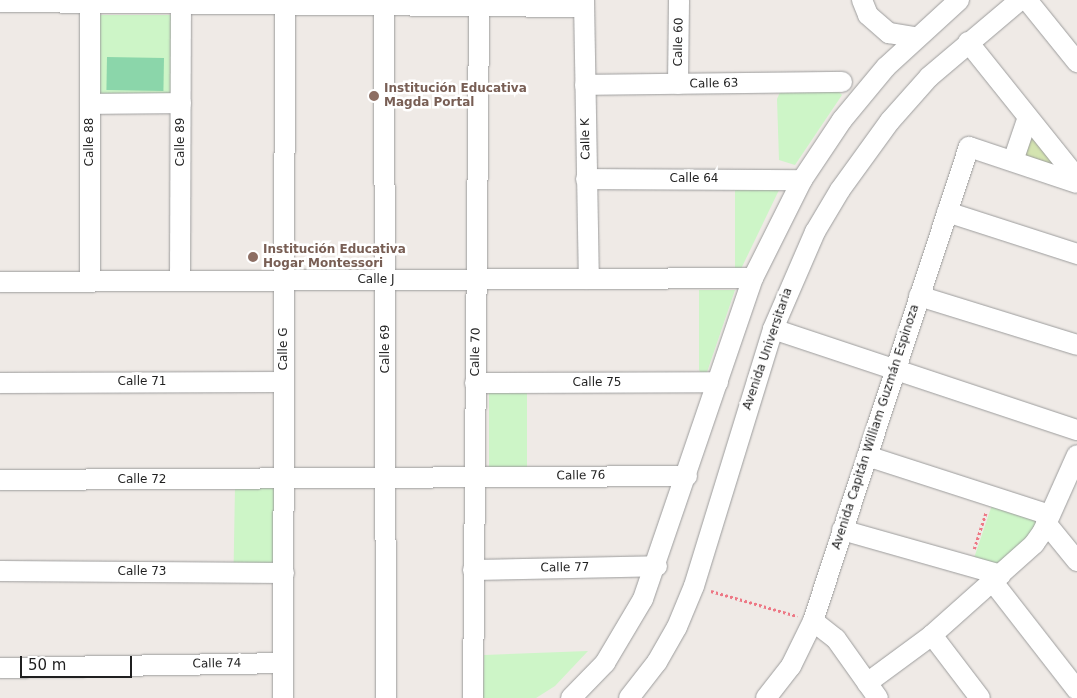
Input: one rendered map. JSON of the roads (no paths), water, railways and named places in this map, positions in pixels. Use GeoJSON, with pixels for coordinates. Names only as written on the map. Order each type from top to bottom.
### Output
{"type":"FeatureCollection","features":[{"type":"Feature","properties":{"kind":"street","name":"Calle 60"},"geometry":{"type":"LineString","coordinates":[[678,84],[679,0]]}},
{"type":"Feature","properties":{"kind":"street"},"geometry":{"type":"LineString","coordinates":[[862,0],[868,15],[889,33],[915,37]]}},
{"type":"Feature","properties":{"kind":"street"},"geometry":{"type":"LineString","coordinates":[[571,698],[605,663],[626,632],[657,566],[753,278],[802,180],[859,98],[915,37],[959,0]]}},
{"type":"Feature","properties":{"kind":"street","name":"Avenida Universitaria"},"geometry":{"type":"LineString","coordinates":[[629,698],[657,662],[677,627],[694,586],[772,329],[815,232],[856,166],[916,92],[968,42],[1020,0]]}},
{"type":"Feature","properties":{"kind":"street"},"geometry":{"type":"LineString","coordinates":[[1027,0],[1077,62]]}},
{"type":"Feature","properties":{"kind":"street"},"geometry":{"type":"LineString","coordinates":[[0,2],[384,2],[479,6],[584,3]]}},
{"type":"Feature","properties":{"kind":"street","name":"Calle 88"},"geometry":{"type":"LineString","coordinates":[[90,2],[90,281]]}},
{"type":"Feature","properties":{"kind":"street","name":"Calle G"},"geometry":{"type":"LineString","coordinates":[[284,2],[284,698]]}},
{"type":"Feature","properties":{"kind":"street","name":"Calle 69"},"geometry":{"type":"LineString","coordinates":[[384,2],[387,280],[386,698]]}},
{"type":"Feature","properties":{"kind":"street","name":"Calle 89"},"geometry":{"type":"LineString","coordinates":[[180,281],[181,3]]}},
{"type":"Feature","properties":{"kind":"street","name":"Calle K"},"geometry":{"type":"LineString","coordinates":[[584,3],[586,179],[590,279]]}},
{"type":"Feature","properties":{"kind":"street","name":"Calle 70"},"geometry":{"type":"LineString","coordinates":[[473,698],[479,6]]}},
{"type":"Feature","properties":{"kind":"street"},"geometry":{"type":"LineString","coordinates":[[968,42],[1077,178]]}},
{"type":"Feature","properties":{"kind":"street","name":"Calle 63"},"geometry":{"type":"LineString","coordinates":[[585,85],[842,82]]}},
{"type":"Feature","properties":{"kind":"street"},"geometry":{"type":"LineString","coordinates":[[90,104],[181,103]]}},
{"type":"Feature","properties":{"kind":"street"},"geometry":{"type":"LineString","coordinates":[[1028,117],[1013,161],[1077,183]]}},
{"type":"Feature","properties":{"kind":"street","name":"Avenida Capitán William Guzmán Espinoza"},"geometry":{"type":"LineString","coordinates":[[766,698],[791,666],[812,621],[969,147],[1013,161]]}},
{"type":"Feature","properties":{"kind":"street","name":"Calle 64"},"geometry":{"type":"LineString","coordinates":[[586,179],[802,180]]}},
{"type":"Feature","properties":{"kind":"street"},"geometry":{"type":"LineString","coordinates":[[948,212],[1077,254]]}},
{"type":"Feature","properties":{"kind":"street","name":"Calle J"},"geometry":{"type":"LineString","coordinates":[[0,282],[753,278]]}},
{"type":"Feature","properties":{"kind":"street"},"geometry":{"type":"LineString","coordinates":[[920,296],[1077,345]]}},
{"type":"Feature","properties":{"kind":"street"},"geometry":{"type":"LineString","coordinates":[[772,329],[1077,430]]}},
{"type":"Feature","properties":{"kind":"street","name":"Calle 71"},"geometry":{"type":"LineString","coordinates":[[0,383],[284,382]]}},
{"type":"Feature","properties":{"kind":"street","name":"Calle 75"},"geometry":{"type":"LineString","coordinates":[[475,383],[718,382]]}},
{"type":"Feature","properties":{"kind":"street"},"geometry":{"type":"LineString","coordinates":[[812,621],[836,638],[873,690],[1034,544],[1048,519],[1077,455]]}},
{"type":"Feature","properties":{"kind":"street"},"geometry":{"type":"LineString","coordinates":[[867,456],[991,496],[1048,519],[1077,561]]}},
{"type":"Feature","properties":{"kind":"street","name":"Calle 76"},"geometry":{"type":"LineString","coordinates":[[386,478],[687,476]]}},
{"type":"Feature","properties":{"kind":"street","name":"Calle 72"},"geometry":{"type":"LineString","coordinates":[[0,480],[386,478]]}},
{"type":"Feature","properties":{"kind":"street"},"geometry":{"type":"LineString","coordinates":[[842,530],[968,566],[997,578],[1077,690]]}},
{"type":"Feature","properties":{"kind":"street","name":"Calle 77"},"geometry":{"type":"LineString","coordinates":[[474,570],[657,566]]}},
{"type":"Feature","properties":{"kind":"street","name":"Calle 73"},"geometry":{"type":"LineString","coordinates":[[0,570],[284,573]]}},
{"type":"Feature","properties":{"kind":"street"},"geometry":{"type":"LineString","coordinates":[[932,635],[980,698]]}},
{"type":"Feature","properties":{"kind":"street","name":"Calle 74"},"geometry":{"type":"LineString","coordinates":[[0,668],[283,663]]}},
{"type":"Feature","properties":{"kind":"place","name":"Institución Educativa Magda Portal"},"geometry":{"type":"Point","coordinates":[374,96]}},
{"type":"Feature","properties":{"kind":"place","name":"Institución Educativa Hogar Montessori"},"geometry":{"type":"Point","coordinates":[253,257]}}]}
